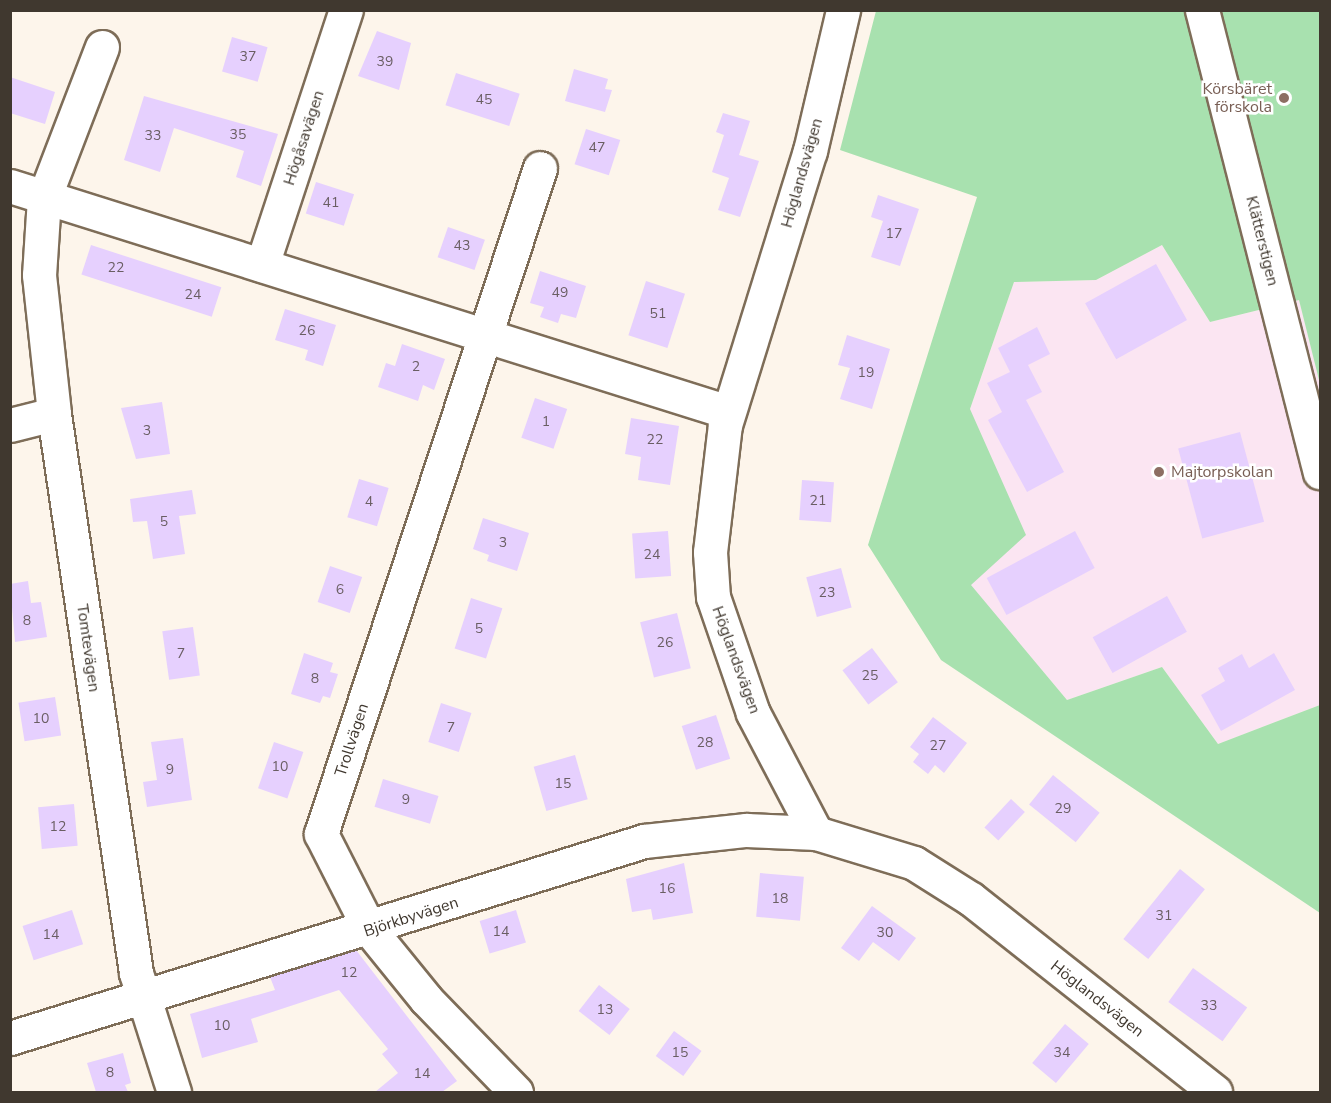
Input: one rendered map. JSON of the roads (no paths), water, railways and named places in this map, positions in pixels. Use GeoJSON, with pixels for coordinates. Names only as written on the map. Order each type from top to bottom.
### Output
{"type":"FeatureCollection","features":[{"type":"Feature","properties":{"kind":"street","name":"Högåsavägen"},"geometry":{"type":"LineString","coordinates":[[262,266],[346,10]]}},
{"type":"Feature","properties":{"kind":"street","name":"Höglandsvägen"},"geometry":{"type":"LineString","coordinates":[[843,10],[810,151],[728,412],[714,484],[713,597],[753,713],[816,833],[914,863],[971,899],[1215,1092]]}},
{"type":"Feature","properties":{"kind":"street","name":"Klätterstigen"},"geometry":{"type":"LineString","coordinates":[[1202,10],[1320,471]]}},
{"type":"Feature","properties":{"kind":"street"},"geometry":{"type":"LineString","coordinates":[[44,198],[102,47]]}},
{"type":"Feature","properties":{"kind":"street"},"geometry":{"type":"LineString","coordinates":[[485,335],[540,168]]}},
{"type":"Feature","properties":{"kind":"street"},"geometry":{"type":"LineString","coordinates":[[10,186],[728,412]]}},
{"type":"Feature","properties":{"kind":"street","name":"Tomtevägen"},"geometry":{"type":"LineString","coordinates":[[44,198],[39,275],[54,414],[144,998],[174,1092]]}},
{"type":"Feature","properties":{"kind":"street","name":"Trollvägen"},"geometry":{"type":"LineString","coordinates":[[485,335],[321,834],[370,930],[426,999],[516,1092]]}},
{"type":"Feature","properties":{"kind":"street"},"geometry":{"type":"LineString","coordinates":[[10,425],[54,414]]}},
{"type":"Feature","properties":{"kind":"street","name":"Björkbyvägen"},"geometry":{"type":"LineString","coordinates":[[10,1038],[370,930],[644,841],[746,830],[816,833]]}},
{"type":"Feature","properties":{"kind":"place","name":"Körsbäret förskola"},"geometry":{"type":"Point","coordinates":[1284,98]}},
{"type":"Feature","properties":{"kind":"place","name":"Majtorpskolan"},"geometry":{"type":"Point","coordinates":[1159,472]}}]}
